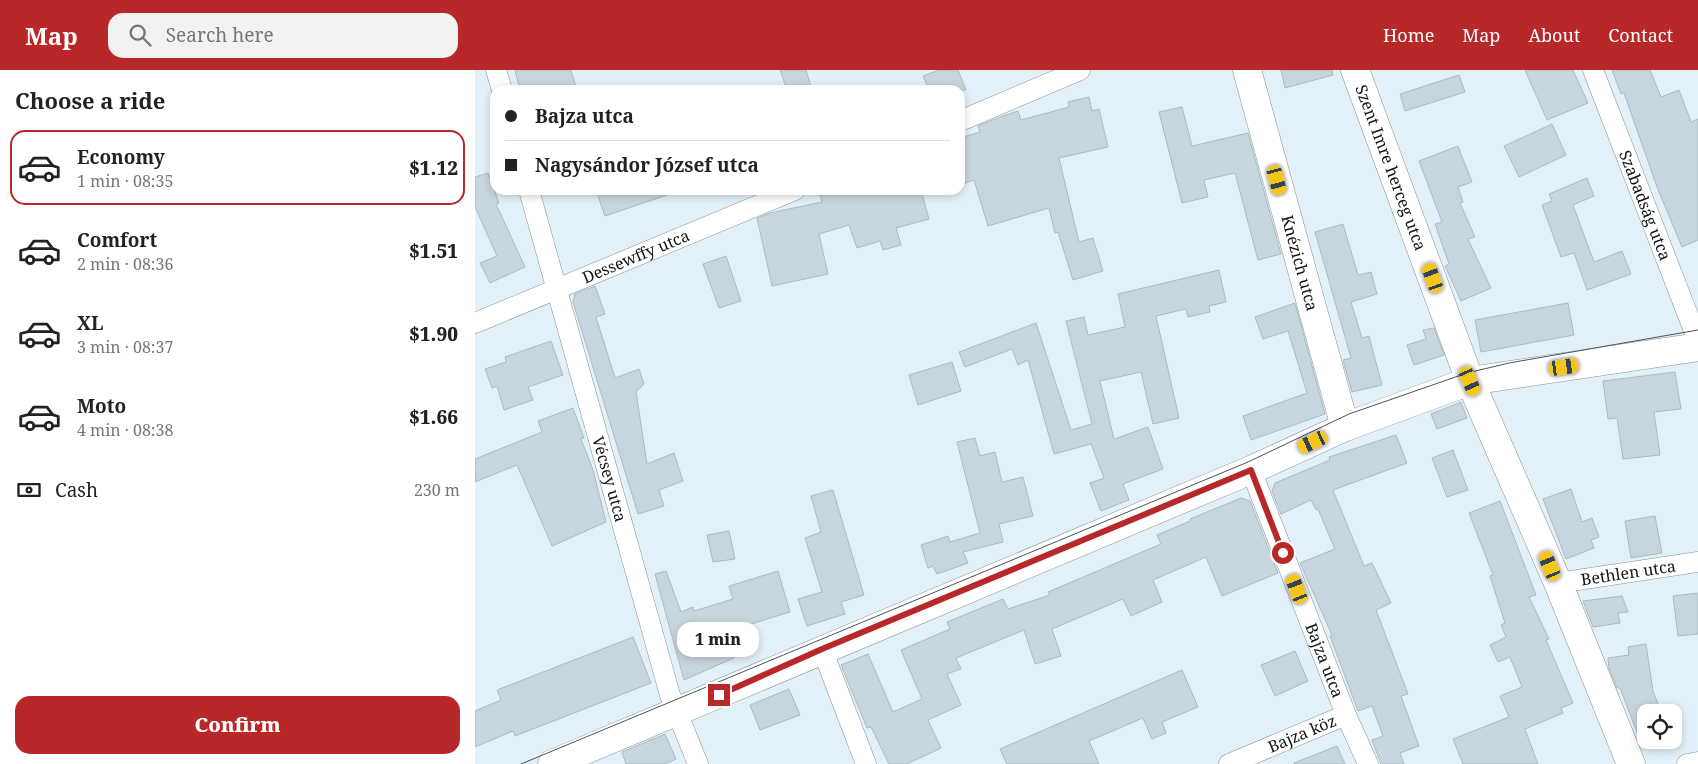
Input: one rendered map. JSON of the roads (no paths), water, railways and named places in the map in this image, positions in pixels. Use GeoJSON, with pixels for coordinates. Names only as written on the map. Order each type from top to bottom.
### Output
{"type":"FeatureCollection","features":[{"type":"Feature","properties":{"kind":"street"},"geometry":{"type":"LineString","coordinates":[[496,70],[500,85]]}},
{"type":"Feature","properties":{"kind":"street"},"geometry":{"type":"LineString","coordinates":[[965,119],[1080,70]]}},
{"type":"Feature","properties":{"kind":"street","name":"Knézich utca"},"geometry":{"type":"LineString","coordinates":[[1247,70],[1345,427]]}},
{"type":"Feature","properties":{"kind":"street","name":"Szent Imre herceg utca"},"geometry":{"type":"LineString","coordinates":[[1355,70],[1470,381],[1558,584],[1631,764]]}},
{"type":"Feature","properties":{"kind":"street","name":"Szabadság utca"},"geometry":{"type":"LineString","coordinates":[[1593,70],[1698,341]]}},
{"type":"Feature","properties":{"kind":"street","name":"Vécsey utca"},"geometry":{"type":"LineString","coordinates":[[530,195],[677,713],[698,764]]}},
{"type":"Feature","properties":{"kind":"street","name":"Dessewffy utca"},"geometry":{"type":"LineString","coordinates":[[475,323],[783,195]]}},
{"type":"Feature","properties":{"kind":"street"},"geometry":{"type":"LineString","coordinates":[[552,764],[1251,470],[1345,427],[1470,381],[1698,347]]}},
{"type":"Feature","properties":{"kind":"street","name":"Bajza utca"},"geometry":{"type":"LineString","coordinates":[[1251,470],[1346,716],[1368,764]]}},
{"type":"Feature","properties":{"kind":"street","name":"Bethlen utca"},"geometry":{"type":"LineString","coordinates":[[1558,584],[1698,562]]}},
{"type":"Feature","properties":{"kind":"street"},"geometry":{"type":"LineString","coordinates":[[822,649],[866,764]]}},
{"type":"Feature","properties":{"kind":"street","name":"Bajza köz"},"geometry":{"type":"LineString","coordinates":[[1229,764],[1346,716]]}},
{"type":"Feature","properties":{"kind":"street"},"geometry":{"type":"LineString","coordinates":[[1687,764],[1698,762]]}},
{"type":"Feature","properties":{"kind":"tram line"},"geometry":{"type":"LineString","coordinates":[[521,764],[1248,462],[1349,414],[1467,373],[1509,363],[1698,330]]}}]}
